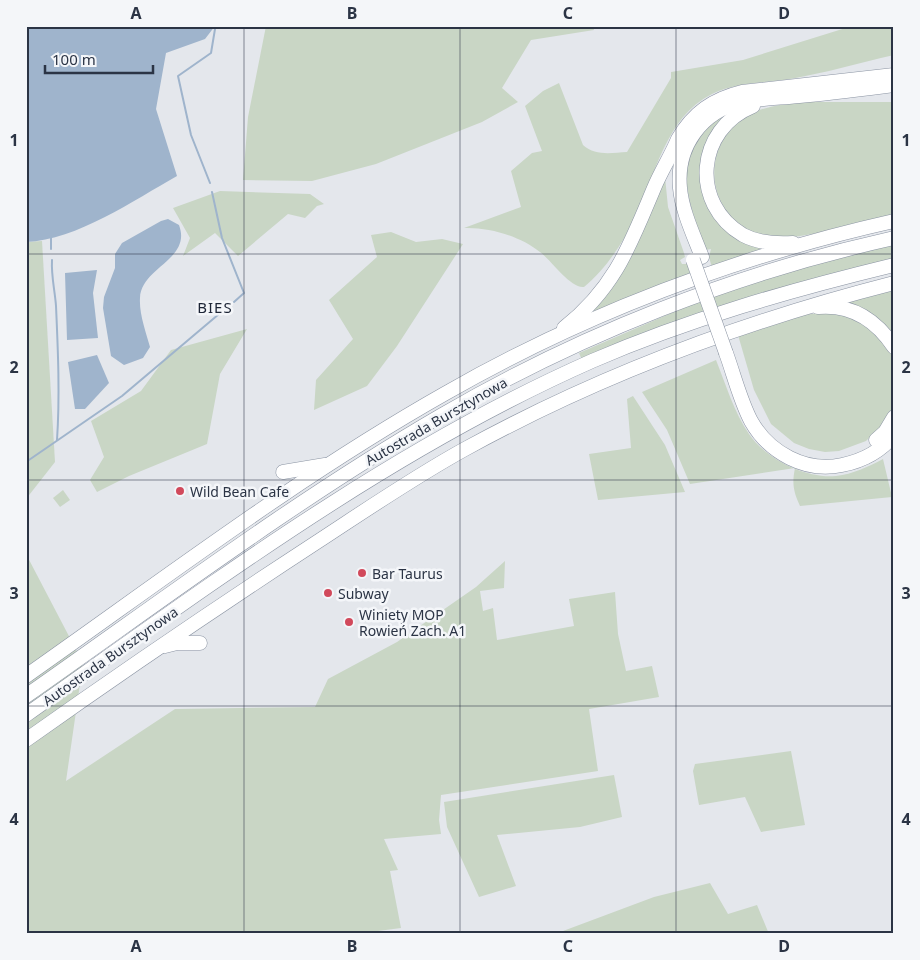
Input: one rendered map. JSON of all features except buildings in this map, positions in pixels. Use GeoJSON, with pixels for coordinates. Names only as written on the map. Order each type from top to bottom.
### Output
{"type":"FeatureCollection","features":[{"type":"Feature","properties":{"kind":"highway"},"geometry":{"type":"LineString","coordinates":[[545,342],[583,313],[607,287],[620,265],[664,166],[686,126],[694,116],[711,103],[726,96],[762,89],[894,74]]}},
{"type":"Feature","properties":{"kind":"highway"},"geometry":{"type":"LineString","coordinates":[[697,259],[680,191],[680,167],[686,145],[701,124],[718,111],[744,102],[894,86]]}},
{"type":"Feature","properties":{"kind":"highway"},"geometry":{"type":"LineString","coordinates":[[768,100],[739,112],[729,120],[716,137],[707,159],[706,180],[709,194],[720,215],[744,236],[774,243],[808,242]]}},
{"type":"Feature","properties":{"kind":"highway"},"geometry":{"type":"LineString","coordinates":[[673,151],[672,191],[730,351],[752,421],[771,446],[788,457],[819,467],[836,467],[853,463],[880,448],[894,435]]}},
{"type":"Feature","properties":{"kind":"highway"},"geometry":{"type":"LineString","coordinates":[[26,676],[331,463],[447,392],[545,342],[623,307],[690,281],[808,242],[894,221]]}},
{"type":"Feature","properties":{"kind":"highway","name":"Autostrada Bursztynowa"},"geometry":{"type":"LineString","coordinates":[[26,696],[315,494],[403,438],[510,378],[629,323],[737,281],[813,258],[894,238]]}},
{"type":"Feature","properties":{"kind":"highway","name":"Autostrada Bursztynowa"},"geometry":{"type":"LineString","coordinates":[[26,715],[313,517],[431,444],[499,406],[583,365],[642,340],[755,302],[894,265]]}},
{"type":"Feature","properties":{"kind":"highway"},"geometry":{"type":"LineString","coordinates":[[26,740],[157,648],[269,573],[464,449],[579,392],[666,355],[795,310],[894,282]]}},
{"type":"Feature","properties":{"kind":"highway"},"geometry":{"type":"LineString","coordinates":[[795,310],[823,307],[850,310],[874,323],[894,347]]}},
{"type":"Feature","properties":{"kind":"highway"},"geometry":{"type":"LineString","coordinates":[[730,351],[761,420],[779,441],[793,450],[821,458],[849,455],[874,442],[885,432],[894,418]]}},
{"type":"Feature","properties":{"kind":"highway"},"geometry":{"type":"LineString","coordinates":[[284,472],[331,463]]}},
{"type":"Feature","properties":{"kind":"highway"},"geometry":{"type":"LineString","coordinates":[[157,648],[177,643],[200,642]]}},
{"type":"Feature","properties":{"kind":"green space"},"geometry":{"type":"Polygon","coordinates":[[[266,26],[593,26],[594,30],[531,40],[502,88],[518,102],[482,122],[376,164],[312,181],[243,180],[248,117],[266,26]]]}},
{"type":"Feature","properties":{"kind":"green space"},"geometry":{"type":"Polygon","coordinates":[[[852,26],[894,26],[894,55],[803,77],[731,87],[712,94],[696,104],[683,117],[672,133],[634,220],[624,238],[606,265],[584,287],[573,284],[545,256],[523,241],[494,231],[464,228],[521,207],[511,171],[532,153],[542,151],[525,106],[543,91],[559,83],[583,145],[593,151],[604,153],[627,152],[671,78],[671,72],[743,60],[852,26]]]}},
{"type":"Feature","properties":{"kind":"green space"},"geometry":{"type":"Polygon","coordinates":[[[801,102],[894,102],[894,215],[812,234],[780,238],[767,237],[751,232],[738,224],[728,213],[720,200],[715,185],[714,170],[717,155],[729,130],[734,124],[749,114],[774,106],[801,102]]]}},
{"type":"Feature","properties":{"kind":"green space"},"geometry":{"type":"Polygon","coordinates":[[[734,111],[706,143],[701,162],[703,193],[711,212],[770,249],[712,268],[709,257],[711,249],[706,250],[692,209],[687,190],[686,171],[689,154],[698,138],[712,123],[734,111]]]}},
{"type":"Feature","properties":{"kind":"green space"},"geometry":{"type":"Polygon","coordinates":[[[665,177],[668,207],[685,257],[680,260],[682,264],[688,264],[691,275],[590,314],[615,283],[625,266],[642,232],[665,177]]]}},
{"type":"Feature","properties":{"kind":"green space"},"geometry":{"type":"Polygon","coordinates":[[[220,191],[310,194],[324,204],[317,206],[305,218],[288,214],[238,256],[215,233],[183,256],[190,238],[173,208],[220,191]]]}},
{"type":"Feature","properties":{"kind":"green space"},"geometry":{"type":"Polygon","coordinates":[[[391,232],[416,242],[442,239],[463,244],[397,346],[367,386],[314,410],[316,380],[353,339],[329,300],[377,257],[371,235],[391,232]]]}},
{"type":"Feature","properties":{"kind":"green space"},"geometry":{"type":"Polygon","coordinates":[[[42,241],[55,462],[26,499],[26,242],[42,241]]]}},
{"type":"Feature","properties":{"kind":"green space"},"geometry":{"type":"Polygon","coordinates":[[[894,243],[894,261],[582,360],[579,353],[699,301],[798,267],[894,243]]]}},
{"type":"Feature","properties":{"kind":"green space"},"geometry":{"type":"Polygon","coordinates":[[[894,289],[894,334],[842,302],[894,289]]]}},
{"type":"Feature","properties":{"kind":"green space"},"geometry":{"type":"Polygon","coordinates":[[[833,312],[862,321],[887,346],[894,360],[894,405],[886,421],[866,441],[839,451],[825,452],[809,449],[794,443],[771,424],[754,390],[738,335],[798,315],[833,312]]]}},
{"type":"Feature","properties":{"kind":"green space"},"geometry":{"type":"Polygon","coordinates":[[[247,329],[220,374],[207,444],[129,476],[97,492],[90,480],[104,457],[91,421],[141,391],[171,350],[247,329]]]}},
{"type":"Feature","properties":{"kind":"green space"},"geometry":{"type":"Polygon","coordinates":[[[716,360],[735,408],[749,434],[766,452],[794,468],[690,484],[667,430],[642,392],[716,360]]]}},
{"type":"Feature","properties":{"kind":"green space"},"geometry":{"type":"Polygon","coordinates":[[[633,396],[665,445],[685,492],[598,500],[589,454],[631,448],[627,399],[633,396]]]}},
{"type":"Feature","properties":{"kind":"green space"},"geometry":{"type":"Polygon","coordinates":[[[883,459],[892,497],[800,506],[794,487],[795,469],[812,474],[836,476],[860,470],[883,459]]]}},
{"type":"Feature","properties":{"kind":"green space"},"geometry":{"type":"Polygon","coordinates":[[[63,490],[70,500],[60,507],[53,498],[63,490]]]}},
{"type":"Feature","properties":{"kind":"green space"},"geometry":{"type":"Polygon","coordinates":[[[26,554],[83,663],[66,781],[175,709],[315,707],[328,679],[397,642],[476,587],[505,561],[504,588],[480,591],[483,611],[493,608],[497,640],[574,626],[569,599],[615,592],[618,634],[626,671],[652,666],[659,697],[589,709],[598,771],[441,795],[439,820],[441,834],[384,839],[398,870],[390,871],[401,928],[355,934],[26,934],[26,554]]]}},
{"type":"Feature","properties":{"kind":"green space"},"geometry":{"type":"Polygon","coordinates":[[[791,751],[805,825],[761,832],[745,797],[699,805],[693,771],[695,764],[791,751]]]}},
{"type":"Feature","properties":{"kind":"green space"},"geometry":{"type":"Polygon","coordinates":[[[614,775],[622,817],[580,827],[497,835],[516,886],[479,897],[447,827],[444,802],[614,775]]]}},
{"type":"Feature","properties":{"kind":"green space"},"geometry":{"type":"Polygon","coordinates":[[[710,883],[728,914],[757,905],[769,934],[555,934],[654,897],[710,883]]]}},
{"type":"Feature","properties":{"kind":"water"},"geometry":{"type":"Polygon","coordinates":[[[26,26],[215,26],[205,39],[166,53],[156,109],[177,176],[85,227],[45,240],[26,242],[26,26]]]}},
{"type":"Feature","properties":{"kind":"water"},"geometry":{"type":"Polygon","coordinates":[[[168,219],[179,225],[181,237],[179,247],[148,278],[142,287],[140,298],[142,317],[150,347],[143,358],[124,365],[111,356],[103,308],[104,297],[115,268],[115,254],[122,243],[168,219]]]}},
{"type":"Feature","properties":{"kind":"water"},"geometry":{"type":"Polygon","coordinates":[[[97,270],[93,293],[98,338],[67,340],[65,273],[97,270]]]}},
{"type":"Feature","properties":{"kind":"water"},"geometry":{"type":"Polygon","coordinates":[[[97,355],[109,383],[85,409],[75,409],[68,362],[97,355]]]}},
{"type":"Feature","properties":{"kind":"waterway"},"geometry":{"type":"LineString","coordinates":[[210,183],[191,135],[178,76],[211,53],[215,29]]}},
{"type":"Feature","properties":{"kind":"waterway"},"geometry":{"type":"LineString","coordinates":[[212,192],[222,238],[244,293],[234,302]]}},
{"type":"Feature","properties":{"kind":"waterway"},"geometry":{"type":"LineString","coordinates":[[51,238],[51,249]]}},
{"type":"Feature","properties":{"kind":"waterway"},"geometry":{"type":"LineString","coordinates":[[52,260],[58,356],[57,440]]}},
{"type":"Feature","properties":{"kind":"waterway"},"geometry":{"type":"LineString","coordinates":[[26,462],[122,396],[219,314]]}},
{"type":"Feature","properties":{"kind":"place","name":"Wild Bean Cafe"},"geometry":{"type":"Point","coordinates":[180,491]}},
{"type":"Feature","properties":{"kind":"place","name":"Bar Taurus"},"geometry":{"type":"Point","coordinates":[362,573]}},
{"type":"Feature","properties":{"kind":"place","name":"Subway"},"geometry":{"type":"Point","coordinates":[328,593]}},
{"type":"Feature","properties":{"kind":"place","name":"Winiety MOP Rowień Zach. A1"},"geometry":{"type":"Point","coordinates":[349,622]}},
{"type":"Feature","properties":{"kind":"district","name":"BIES"},"geometry":{"type":"Point","coordinates":[215,307]}}]}
